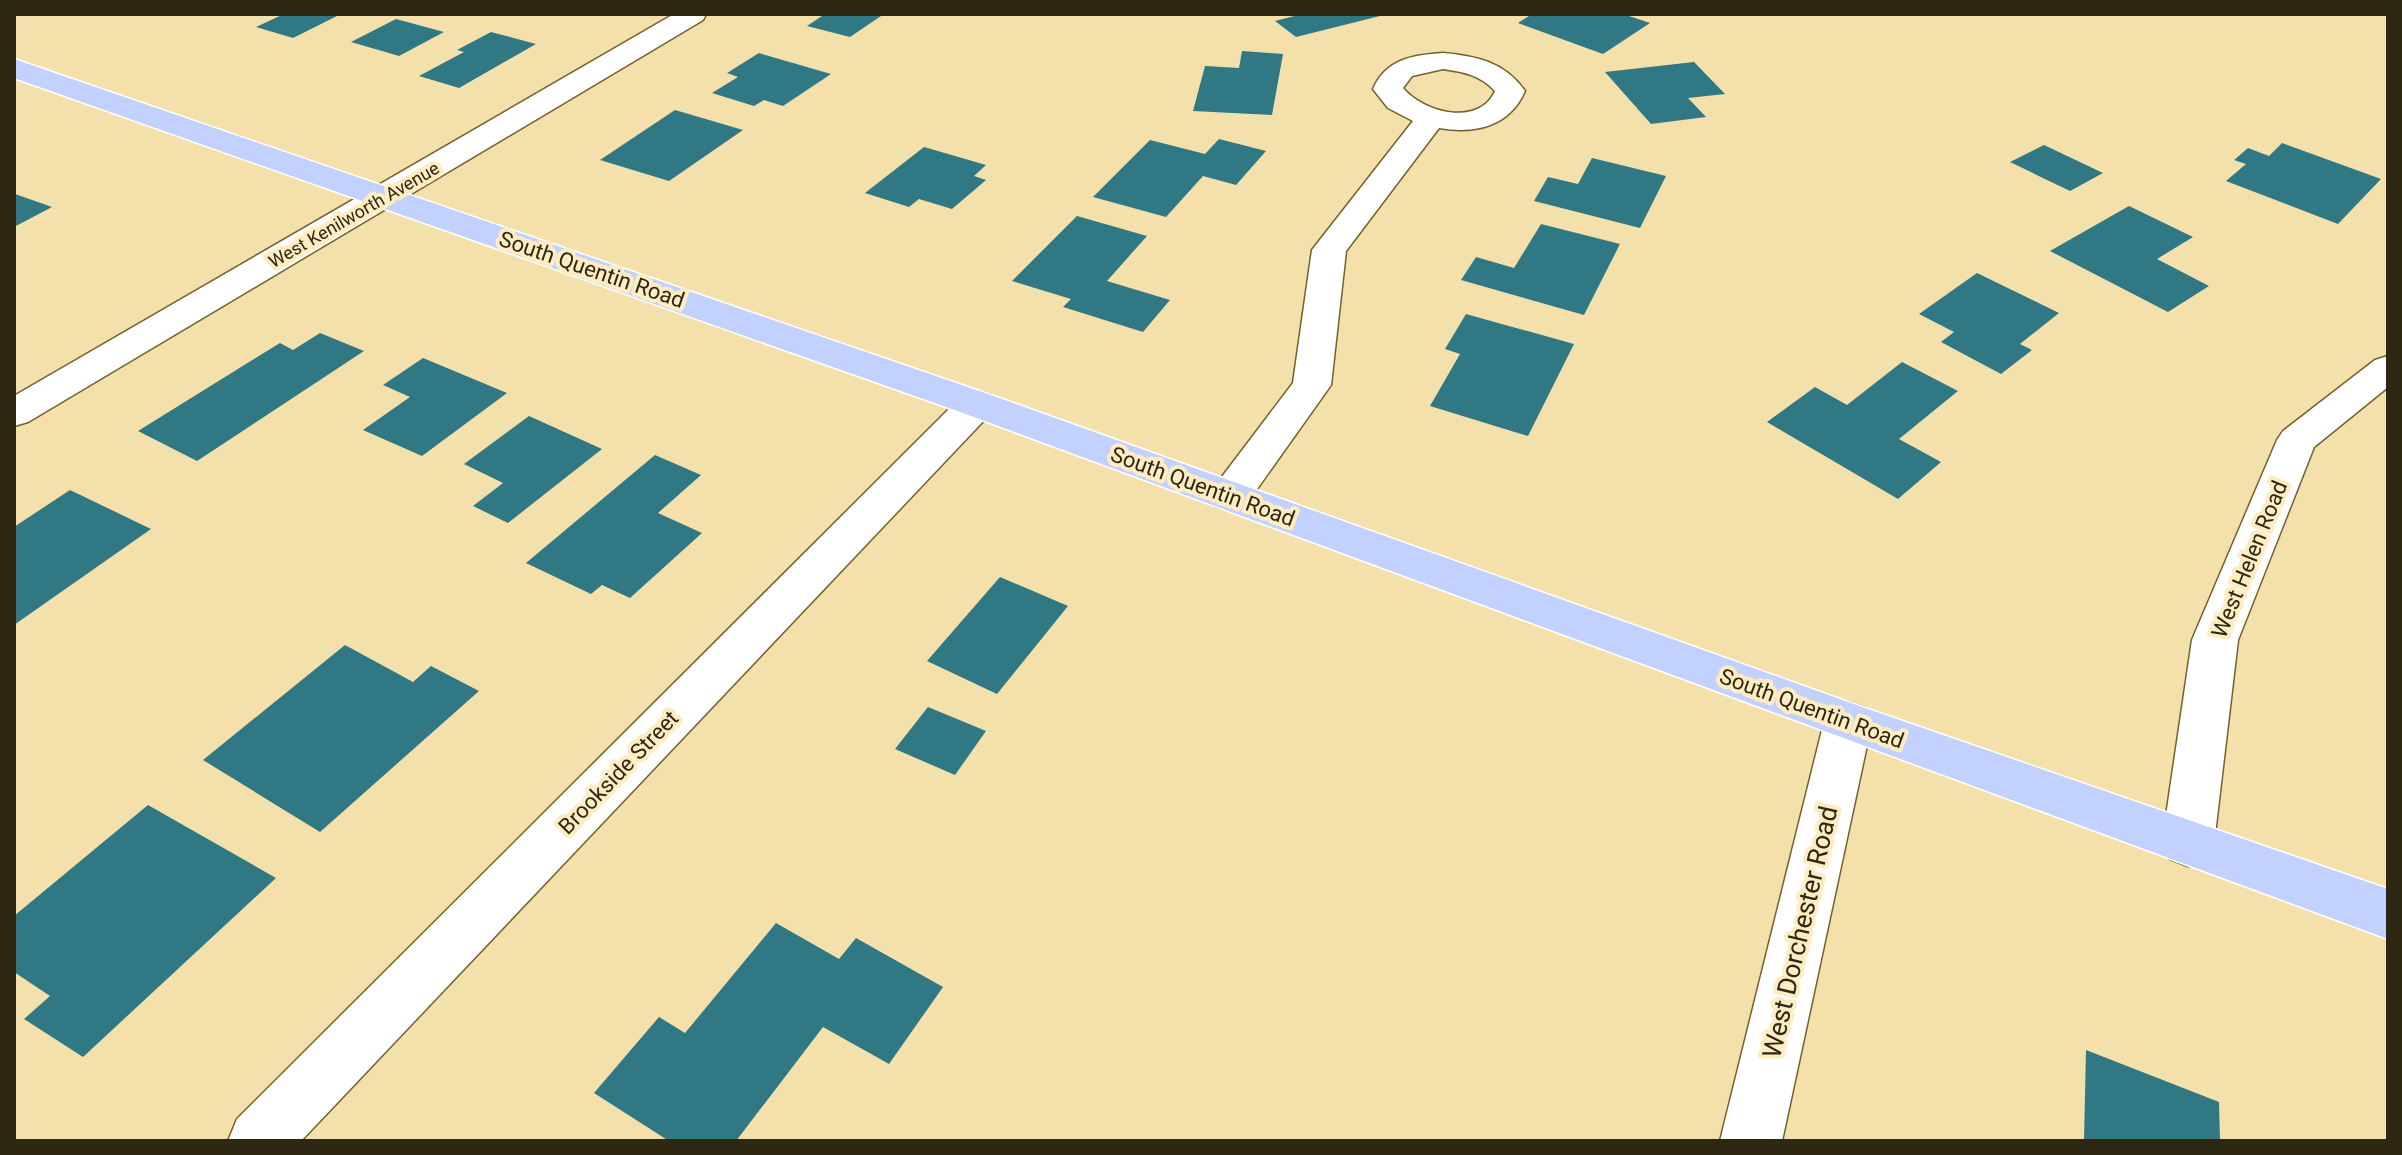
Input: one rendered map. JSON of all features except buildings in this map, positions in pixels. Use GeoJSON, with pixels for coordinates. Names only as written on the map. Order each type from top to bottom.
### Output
{"type":"FeatureCollection","features":[{"type":"Feature","properties":{"kind":"main road","name":"South Quentin Road"},"geometry":{"type":"LineString","coordinates":[[14,68],[977,404],[1848,722],[2388,914]]}},
{"type":"Feature","properties":{"kind":"street","name":"West Kenilworth Avenue"},"geometry":{"type":"LineString","coordinates":[[14,413],[387,197],[693,14]]}},
{"type":"Feature","properties":{"kind":"street"},"geometry":{"type":"LineString","coordinates":[[1230,496],[1312,385],[1329,250],[1431,118]]}},
{"type":"Feature","properties":{"kind":"street","name":"West Helen Road"},"geometry":{"type":"LineString","coordinates":[[2188,843],[2215,640],[2291,454],[2297,440],[2388,368]]}},
{"type":"Feature","properties":{"kind":"street","name":"Brookside Street"},"geometry":{"type":"LineString","coordinates":[[259,1141],[977,404]]}},
{"type":"Feature","properties":{"kind":"street","name":"West Dorchester Road"},"geometry":{"type":"LineString","coordinates":[[1751,1141],[1848,722]]}}]}
